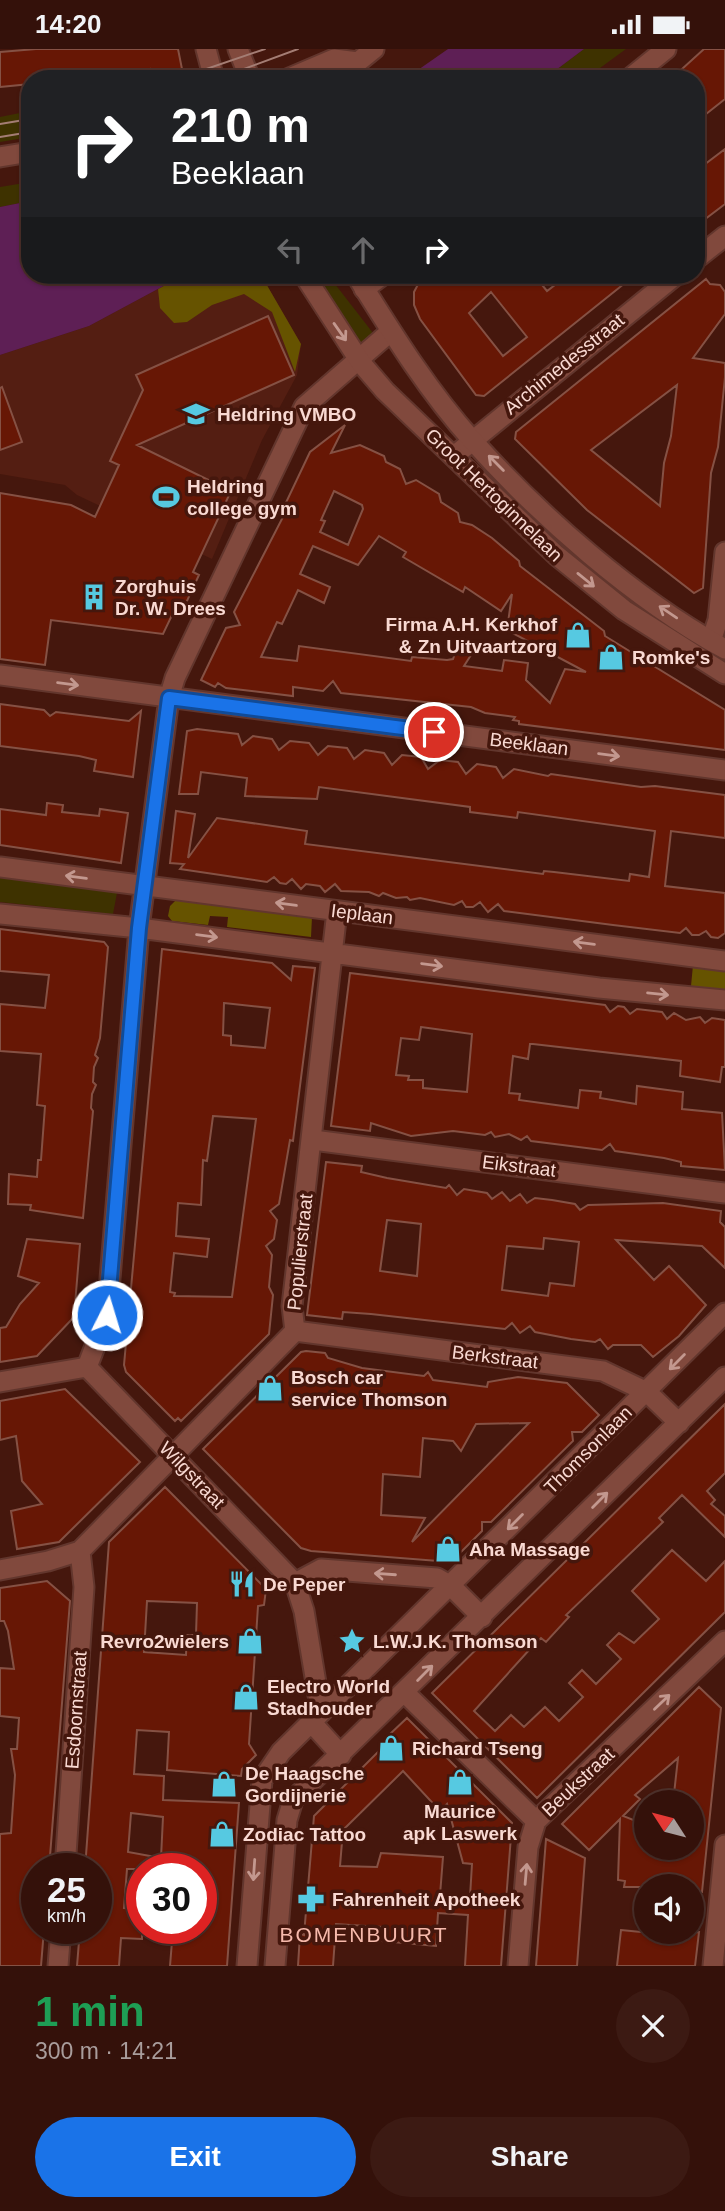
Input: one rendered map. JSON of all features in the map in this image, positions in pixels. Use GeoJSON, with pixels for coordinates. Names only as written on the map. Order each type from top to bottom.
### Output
{"type":"FeatureCollection","features":[{"type":"Feature","properties":{"kind":"street"},"geometry":{"type":"LineString","coordinates":[[206,49],[212,70]]}},
{"type":"Feature","properties":{"kind":"street"},"geometry":{"type":"LineString","coordinates":[[238,49],[246,70]]}},
{"type":"Feature","properties":{"kind":"street"},"geometry":{"type":"LineString","coordinates":[[307,70],[334,58],[358,62],[374,49]]}},
{"type":"Feature","properties":{"kind":"street"},"geometry":{"type":"LineString","coordinates":[[640,70],[666,49]]}},
{"type":"Feature","properties":{"kind":"street"},"geometry":{"type":"LineString","coordinates":[[0,157],[21,154]]}},
{"type":"Feature","properties":{"kind":"street"},"geometry":{"type":"LineString","coordinates":[[705,252],[725,236]]}},
{"type":"Feature","properties":{"kind":"street","name":"Groot Hertoginnelaan"},"geometry":{"type":"LineString","coordinates":[[310,284],[359,359],[385,391],[566,563],[624,610],[725,674]]}},
{"type":"Feature","properties":{"kind":"street","name":"Groot Hertoginnelaan"},"geometry":{"type":"LineString","coordinates":[[361,284],[390,332],[471,439],[572,538],[638,592],[718,645]]}},
{"type":"Feature","properties":{"kind":"street","name":"Archimedesstraat"},"geometry":{"type":"LineString","coordinates":[[454,456],[471,439],[665,284]]}},
{"type":"Feature","properties":{"kind":"street"},"geometry":{"type":"LineString","coordinates":[[0,1382],[87,1367],[107,1315],[139,928],[169,698],[175,678],[304,407],[390,332]]}},
{"type":"Feature","properties":{"kind":"street"},"geometry":{"type":"LineString","coordinates":[[718,645],[725,552]]}},
{"type":"Feature","properties":{"kind":"street","name":"Beeklaan"},"geometry":{"type":"LineString","coordinates":[[0,675],[725,770]]}},
{"type":"Feature","properties":{"kind":"street","name":"Ieplaan"},"geometry":{"type":"LineString","coordinates":[[0,867],[725,961]]}},
{"type":"Feature","properties":{"kind":"street","name":"Populierstraat"},"geometry":{"type":"LineString","coordinates":[[0,1570],[48,1561],[80,1551],[295,1331],[292,1306],[337,911]]}},
{"type":"Feature","properties":{"kind":"street"},"geometry":{"type":"LineString","coordinates":[[0,915],[139,928],[334,951],[599,988],[725,1000]]}},
{"type":"Feature","properties":{"kind":"street","name":"Eikstraat"},"geometry":{"type":"LineString","coordinates":[[313,1140],[725,1193]]}},
{"type":"Feature","properties":{"kind":"street","name":"Thomsonlaan"},"geometry":{"type":"LineString","coordinates":[[312,1723],[725,1314]]}},
{"type":"Feature","properties":{"kind":"street","name":"Berkstraat"},"geometry":{"type":"LineString","coordinates":[[295,1331],[603,1371],[647,1392],[679,1423]]}},
{"type":"Feature","properties":{"kind":"street","name":"Wilgstraat"},"geometry":{"type":"LineString","coordinates":[[87,1367],[295,1583]]}},
{"type":"Feature","properties":{"kind":"street"},"geometry":{"type":"LineString","coordinates":[[275,1966],[289,1808],[725,1377]]}},
{"type":"Feature","properties":{"kind":"street","name":"Esdoornstraat"},"geometry":{"type":"LineString","coordinates":[[66,1853],[84,1587],[80,1551]]}},
{"type":"Feature","properties":{"kind":"street"},"geometry":{"type":"LineString","coordinates":[[247,1966],[262,1780],[281,1752],[312,1723],[319,1701],[304,1611],[295,1583],[321,1569],[437,1578],[450,1586],[482,1617]]}},
{"type":"Feature","properties":{"kind":"street","name":"Beukstraat"},"geometry":{"type":"LineString","coordinates":[[518,1966],[528,1847],[536,1821],[725,1641]]}},
{"type":"Feature","properties":{"kind":"street"},"geometry":{"type":"LineString","coordinates":[[405,1693],[536,1821]]}},
{"type":"Feature","properties":{"kind":"street"},"geometry":{"type":"LineString","coordinates":[[312,1723],[341,1755]]}},
{"type":"Feature","properties":{"kind":"street"},"geometry":{"type":"LineString","coordinates":[[713,1966],[725,1845]]}},
{"type":"Feature","properties":{"kind":"street"},"geometry":{"type":"LineString","coordinates":[[58,1966],[60,1944]]}},
{"type":"Feature","properties":{"kind":"shaded area"},"geometry":{"type":"Polygon","coordinates":[[[448,49],[584,49],[556,70],[418,70],[448,49]]]}},
{"type":"Feature","properties":{"kind":"shaded area"},"geometry":{"type":"Polygon","coordinates":[[[584,49],[626,49],[597,70],[556,70],[584,49]]]}},
{"type":"Feature","properties":{"kind":"shaded area"},"geometry":{"type":"Polygon","coordinates":[[[21,113],[21,138],[0,142],[0,117],[21,113]]]}},
{"type":"Feature","properties":{"kind":"shaded area"},"geometry":{"type":"Polygon","coordinates":[[[21,184],[21,203],[0,207],[0,187],[21,184]]]}},
{"type":"Feature","properties":{"kind":"shaded area"},"geometry":{"type":"Polygon","coordinates":[[[21,203],[21,284],[167,284],[89,326],[0,355],[0,207],[21,203]]]}},
{"type":"Feature","properties":{"kind":"shaded area","name":"Heldring VMBO"},"geometry":{"type":"Polygon","coordinates":[[[167,284],[266,284],[301,344],[297,375],[262,440],[212,559],[77,495],[65,485],[0,474],[0,355],[89,326],[167,284]]]}},
{"type":"Feature","properties":{"kind":"shaded area"},"geometry":{"type":"Polygon","coordinates":[[[167,284],[266,284],[301,344],[295,372],[272,312],[244,294],[212,305],[187,322],[174,323],[160,308],[158,289],[167,284]]]}},
{"type":"Feature","properties":{"kind":"shaded area"},"geometry":{"type":"Polygon","coordinates":[[[320,284],[335,284],[373,333],[358,345],[320,284]]]}},
{"type":"Feature","properties":{"kind":"shaded area"},"geometry":{"type":"Polygon","coordinates":[[[0,878],[117,893],[113,914],[0,902],[0,878]]]}},
{"type":"Feature","properties":{"kind":"shaded area"},"geometry":{"type":"Polygon","coordinates":[[[177,899],[312,917],[311,937],[227,927],[228,917],[210,916],[208,925],[172,921],[168,916],[170,906],[177,899]]]}},
{"type":"Feature","properties":{"kind":"shaded area"},"geometry":{"type":"Polygon","coordinates":[[[693,965],[725,969],[725,991],[691,986],[693,965]]]}},
{"type":"Feature","properties":{"kind":"building"},"geometry":{"type":"Polygon","coordinates":[[[36,49],[178,49],[182,69],[21,70],[21,85],[0,87],[0,52],[36,49]]]}},
{"type":"Feature","properties":{"kind":"building"},"geometry":{"type":"Polygon","coordinates":[[[704,49],[725,49],[725,99],[705,115],[705,70],[681,70],[704,49]]]}},
{"type":"Feature","properties":{"kind":"building"},"geometry":{"type":"Polygon","coordinates":[[[725,149],[725,204],[705,219],[705,164],[725,149]]]}},
{"type":"Feature","properties":{"kind":"building"},"geometry":{"type":"Polygon","coordinates":[[[706,279],[710,284],[720,285],[725,292],[725,314],[693,358],[725,363],[718,447],[711,473],[703,588],[694,593],[587,510],[515,439],[516,432],[700,284],[705,284],[706,279]],[[677,385],[591,450],[660,506],[664,463],[671,436],[677,385]]]}},
{"type":"Feature","properties":{"kind":"building"},"geometry":{"type":"Polygon","coordinates":[[[418,284],[541,284],[547,291],[556,284],[624,284],[484,396],[476,395],[420,319],[414,305],[414,292],[418,284]],[[491,292],[469,313],[503,356],[527,337],[491,292]]]}},
{"type":"Feature","properties":{"kind":"building"},"geometry":{"type":"Polygon","coordinates":[[[268,316],[294,375],[137,445],[231,491],[193,572],[199,575],[180,616],[173,613],[163,634],[51,620],[45,665],[0,659],[0,493],[71,505],[95,517],[119,465],[110,461],[143,390],[136,375],[268,316]]]}},
{"type":"Feature","properties":{"kind":"building"},"geometry":{"type":"Polygon","coordinates":[[[2,387],[22,442],[0,450],[0,388],[2,387]]]}},
{"type":"Feature","properties":{"kind":"building"},"geometry":{"type":"Polygon","coordinates":[[[345,425],[331,453],[360,445],[384,456],[386,462],[400,469],[406,484],[416,480],[439,494],[441,502],[458,513],[460,522],[472,525],[492,538],[519,561],[520,566],[604,631],[605,636],[725,710],[725,750],[519,724],[519,721],[513,720],[515,717],[485,713],[471,707],[341,693],[333,681],[323,691],[293,687],[293,696],[226,688],[218,683],[215,687],[201,680],[226,628],[240,625],[234,612],[284,515],[282,511],[310,452],[345,425]],[[334,491],[321,520],[325,521],[320,532],[348,545],[363,509],[362,505],[334,491]],[[379,536],[358,565],[313,546],[300,574],[330,587],[324,603],[298,590],[282,624],[277,622],[261,657],[297,661],[299,646],[411,661],[412,657],[447,660],[453,659],[460,639],[478,644],[464,666],[502,671],[504,660],[528,663],[526,680],[550,703],[565,669],[586,672],[507,630],[512,594],[501,611],[465,587],[463,592],[403,557],[406,552],[379,536]]]}},
{"type":"Feature","properties":{"kind":"building"},"geometry":{"type":"Polygon","coordinates":[[[0,704],[44,710],[50,716],[56,712],[129,721],[141,711],[133,777],[94,771],[96,760],[79,756],[0,746],[0,704]]]}},
{"type":"Feature","properties":{"kind":"building"},"geometry":{"type":"Polygon","coordinates":[[[197,729],[238,734],[242,745],[253,736],[272,739],[279,750],[290,741],[309,743],[318,755],[328,746],[347,748],[354,759],[365,750],[384,753],[392,765],[402,755],[421,757],[428,769],[440,760],[458,762],[466,774],[477,764],[496,767],[503,778],[514,769],[548,776],[551,774],[641,787],[655,786],[725,795],[725,838],[671,831],[665,886],[725,893],[725,933],[718,938],[711,937],[706,931],[692,935],[686,928],[680,933],[613,925],[504,911],[498,904],[488,912],[480,902],[473,907],[466,907],[462,901],[454,905],[420,898],[396,898],[383,893],[379,896],[369,892],[341,891],[335,884],[325,892],[320,886],[306,884],[301,889],[292,879],[286,884],[280,883],[274,877],[267,882],[180,869],[184,864],[170,863],[176,811],[195,814],[188,858],[217,818],[307,831],[305,844],[543,874],[544,871],[629,881],[630,874],[649,877],[655,831],[518,812],[517,818],[470,812],[470,807],[319,787],[317,799],[245,796],[247,778],[201,772],[198,794],[179,794],[187,731],[197,729]]]}},
{"type":"Feature","properties":{"kind":"building"},"geometry":{"type":"Polygon","coordinates":[[[47,803],[63,805],[62,812],[99,816],[100,809],[128,813],[121,863],[0,845],[0,809],[46,815],[47,803]]]}},
{"type":"Feature","properties":{"kind":"building"},"geometry":{"type":"Polygon","coordinates":[[[0,929],[104,942],[108,947],[100,1038],[95,1055],[98,1058],[94,1067],[93,1082],[96,1085],[92,1094],[93,1111],[83,1218],[30,1210],[31,1205],[8,1204],[9,1174],[37,1177],[45,1106],[37,1105],[41,1054],[0,1051],[0,1004],[45,1008],[49,975],[0,971],[0,929]]]}},
{"type":"Feature","properties":{"kind":"building"},"geometry":{"type":"Polygon","coordinates":[[[162,949],[272,963],[291,980],[293,966],[315,968],[293,1141],[290,1140],[279,1204],[270,1211],[277,1220],[274,1239],[266,1246],[272,1255],[269,1287],[273,1295],[269,1334],[181,1421],[178,1418],[175,1421],[126,1372],[124,1365],[162,949]],[[224,1003],[223,1035],[231,1036],[231,1045],[265,1048],[270,1008],[224,1003]],[[213,1116],[207,1161],[203,1160],[201,1205],[178,1203],[176,1236],[209,1239],[207,1257],[174,1253],[170,1292],[175,1293],[174,1296],[232,1297],[256,1119],[213,1116]]]}},
{"type":"Feature","properties":{"kind":"building"},"geometry":{"type":"Polygon","coordinates":[[[350,973],[605,1005],[610,1012],[618,1006],[624,1007],[630,1014],[637,1009],[662,1012],[667,1019],[674,1013],[686,1020],[700,1017],[705,1023],[712,1018],[725,1020],[725,1067],[722,1067],[720,1082],[680,1076],[681,1061],[530,1044],[528,1059],[513,1056],[509,1093],[520,1094],[519,1100],[578,1108],[580,1090],[601,1092],[600,1098],[636,1104],[637,1086],[683,1092],[682,1109],[722,1113],[725,1170],[681,1166],[681,1162],[664,1158],[615,1151],[610,1144],[602,1150],[531,1141],[527,1136],[521,1140],[509,1134],[495,1137],[491,1132],[485,1135],[453,1131],[411,1136],[371,1123],[370,1131],[331,1126],[350,973]],[[421,1027],[419,1040],[401,1038],[396,1075],[409,1076],[408,1080],[423,1080],[423,1088],[467,1092],[472,1034],[421,1027]]]}},
{"type":"Feature","properties":{"kind":"building"},"geometry":{"type":"Polygon","coordinates":[[[326,1162],[362,1166],[361,1172],[387,1178],[446,1188],[449,1185],[457,1195],[464,1189],[487,1193],[492,1199],[502,1192],[510,1201],[520,1194],[527,1203],[535,1198],[552,1200],[575,1204],[580,1210],[588,1205],[663,1203],[721,1211],[720,1222],[725,1227],[725,1268],[702,1246],[616,1240],[654,1280],[669,1266],[706,1305],[679,1336],[653,1357],[641,1345],[613,1345],[608,1349],[600,1339],[595,1342],[571,1339],[535,1332],[530,1326],[520,1333],[512,1323],[505,1329],[343,1312],[342,1319],[307,1315],[326,1162]],[[387,1220],[380,1271],[417,1276],[421,1224],[387,1220]],[[544,1238],[543,1249],[507,1246],[502,1290],[548,1296],[550,1283],[574,1286],[579,1242],[544,1238]]]}},
{"type":"Feature","properties":{"kind":"building"},"geometry":{"type":"Polygon","coordinates":[[[27,1239],[80,1244],[74,1317],[37,1356],[0,1362],[0,1328],[6,1327],[20,1304],[39,1283],[18,1276],[27,1239]]]}},
{"type":"Feature","properties":{"kind":"building"},"geometry":{"type":"Polygon","coordinates":[[[301,1352],[325,1353],[328,1358],[362,1368],[424,1376],[428,1372],[433,1380],[487,1387],[488,1382],[518,1377],[567,1383],[599,1415],[582,1432],[572,1432],[573,1441],[491,1522],[482,1522],[482,1531],[451,1562],[311,1551],[301,1548],[203,1449],[301,1352]],[[529,1423],[476,1424],[461,1451],[453,1441],[423,1438],[420,1477],[383,1474],[381,1515],[425,1518],[412,1542],[529,1423]]]}},
{"type":"Feature","properties":{"kind":"building"},"geometry":{"type":"Polygon","coordinates":[[[65,1389],[140,1462],[59,1542],[17,1549],[11,1511],[42,1504],[22,1481],[16,1436],[0,1440],[0,1401],[65,1389]]]}},
{"type":"Feature","properties":{"kind":"building"},"geometry":{"type":"Polygon","coordinates":[[[725,1404],[725,1473],[707,1491],[715,1500],[711,1504],[725,1516],[725,1537],[682,1495],[659,1518],[663,1522],[566,1615],[569,1617],[546,1642],[541,1638],[530,1649],[474,1711],[495,1731],[511,1715],[524,1727],[545,1707],[559,1721],[583,1697],[569,1683],[582,1670],[596,1684],[621,1659],[607,1645],[619,1633],[634,1643],[659,1619],[632,1591],[672,1550],[706,1581],[725,1561],[725,1612],[537,1798],[432,1693],[725,1404]]]}},
{"type":"Feature","properties":{"kind":"building"},"geometry":{"type":"Polygon","coordinates":[[[165,1487],[266,1589],[264,1605],[258,1606],[249,1744],[256,1755],[242,1769],[241,1776],[167,1770],[169,1732],[137,1730],[134,1774],[164,1776],[163,1800],[239,1803],[227,1966],[170,1966],[172,1944],[217,1944],[217,1853],[161,1853],[163,1817],[131,1813],[128,1852],[134,1853],[126,1853],[126,1938],[121,1938],[119,1966],[77,1966],[79,1944],[112,1944],[112,1853],[86,1853],[109,1542],[165,1487]],[[147,1601],[144,1652],[186,1655],[187,1635],[196,1635],[197,1603],[147,1601]]]}},
{"type":"Feature","properties":{"kind":"building"},"geometry":{"type":"Polygon","coordinates":[[[47,1581],[70,1601],[50,1853],[21,1853],[21,1944],[43,1944],[41,1966],[0,1966],[0,1834],[11,1833],[15,1775],[11,1749],[17,1749],[19,1718],[0,1716],[0,1668],[14,1669],[8,1631],[4,1621],[0,1621],[0,1588],[47,1581]]]}},
{"type":"Feature","properties":{"kind":"building"},"geometry":{"type":"Polygon","coordinates":[[[699,1687],[721,1708],[704,1874],[634,1874],[634,1887],[624,1887],[625,1881],[618,1880],[620,1819],[589,1850],[562,1824],[699,1687]]]}},
{"type":"Feature","properties":{"kind":"building"},"geometry":{"type":"Polygon","coordinates":[[[407,1718],[512,1823],[501,1966],[465,1966],[468,1915],[438,1913],[436,1946],[382,1941],[382,1927],[336,1924],[333,1966],[298,1966],[300,1934],[304,1935],[314,1816],[393,1737],[390,1734],[407,1718]],[[403,1771],[343,1830],[340,1866],[377,1867],[381,1853],[443,1857],[440,1895],[470,1897],[472,1864],[463,1863],[447,1804],[440,1811],[403,1771]]]}},
{"type":"Feature","properties":{"kind":"building"},"geometry":{"type":"Polygon","coordinates":[[[546,1839],[585,1858],[577,1966],[536,1966],[546,1839]]]}},
{"type":"Feature","properties":{"kind":"building"},"geometry":{"type":"Polygon","coordinates":[[[621,1930],[634,1931],[634,1944],[698,1944],[695,1966],[617,1966],[621,1930]]]}},
{"type":"Feature","properties":{"kind":"tram line"},"geometry":{"type":"LineString","coordinates":[[203,70],[265,49]]}},
{"type":"Feature","properties":{"kind":"tram line"},"geometry":{"type":"LineString","coordinates":[[241,70],[298,49]]}},
{"type":"Feature","properties":{"kind":"tram line"},"geometry":{"type":"LineString","coordinates":[[0,124],[21,120]]}},
{"type":"Feature","properties":{"kind":"tram line"},"geometry":{"type":"LineString","coordinates":[[0,137],[21,134]]}},
{"type":"Feature","properties":{"kind":"place","name":"Heldring VMBO"},"geometry":{"type":"Point","coordinates":[196,414]}},
{"type":"Feature","properties":{"kind":"place","name":"Heldring college gym"},"geometry":{"type":"Point","coordinates":[166,497]}},
{"type":"Feature","properties":{"kind":"place","name":"Zorghuis Dr. W. Drees"},"geometry":{"type":"Point","coordinates":[94,597]}},
{"type":"Feature","properties":{"kind":"place","name":"Firma A.H. Kerkhof & Zn Uitvaartzorg"},"geometry":{"type":"Point","coordinates":[578,635]}},
{"type":"Feature","properties":{"kind":"place","name":"Romke's"},"geometry":{"type":"Point","coordinates":[611,657]}},
{"type":"Feature","properties":{"kind":"place","name":"Bosch car service Thomson"},"geometry":{"type":"Point","coordinates":[270,1388]}},
{"type":"Feature","properties":{"kind":"place","name":"Aha Massage"},"geometry":{"type":"Point","coordinates":[448,1549]}},
{"type":"Feature","properties":{"kind":"place","name":"De Peper"},"geometry":{"type":"Point","coordinates":[242,1584]}},
{"type":"Feature","properties":{"kind":"place","name":"Revro2wielers"},"geometry":{"type":"Point","coordinates":[250,1641]}},
{"type":"Feature","properties":{"kind":"place","name":"L.W.J.K. Thomson"},"geometry":{"type":"Point","coordinates":[352,1641]}},
{"type":"Feature","properties":{"kind":"place","name":"Electro World Stadhouder"},"geometry":{"type":"Point","coordinates":[246,1697]}},
{"type":"Feature","properties":{"kind":"place","name":"Richard Tseng"},"geometry":{"type":"Point","coordinates":[391,1748]}},
{"type":"Feature","properties":{"kind":"place","name":"Maurice apk Laswerk"},"geometry":{"type":"Point","coordinates":[460,1782]}},
{"type":"Feature","properties":{"kind":"place","name":"De Haagsche Gordijnerie"},"geometry":{"type":"Point","coordinates":[224,1784]}},
{"type":"Feature","properties":{"kind":"place","name":"Zodiac Tattoo"},"geometry":{"type":"Point","coordinates":[222,1834]}},
{"type":"Feature","properties":{"kind":"place","name":"Fahrenheit Apotheek"},"geometry":{"type":"Point","coordinates":[311,1899]}},
{"type":"Feature","properties":{"kind":"district","name":"BOMENBUURT"},"geometry":{"type":"Point","coordinates":[364,1934]}},
{"type":"Feature","properties":{"kind":"route"},"geometry":{"type":"LineString","coordinates":[[107,1315],[139,928],[169,698],[434,732]]}}]}
